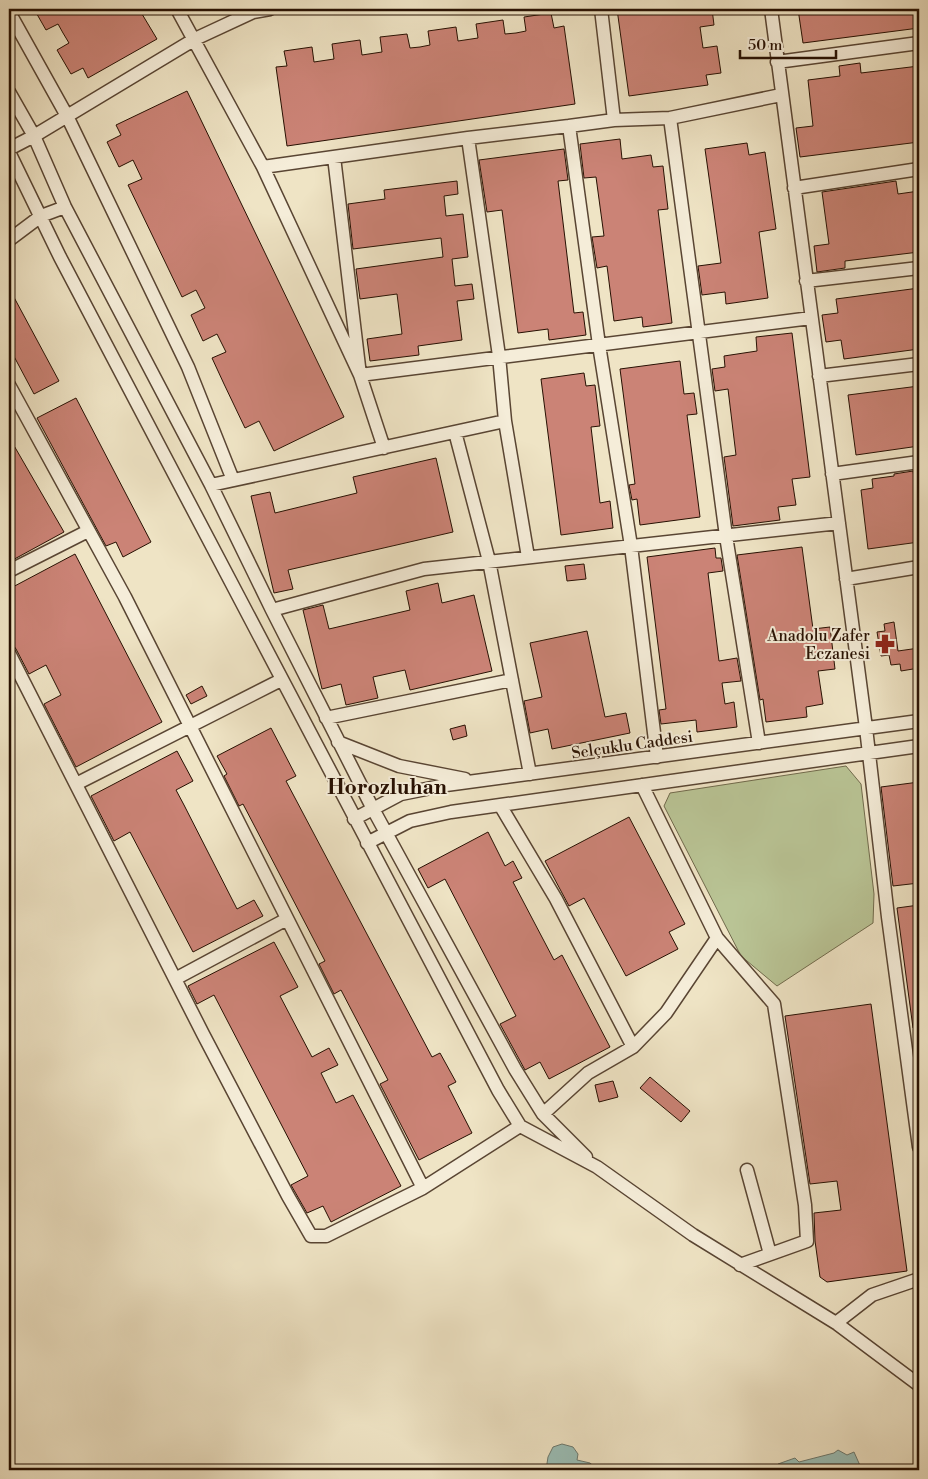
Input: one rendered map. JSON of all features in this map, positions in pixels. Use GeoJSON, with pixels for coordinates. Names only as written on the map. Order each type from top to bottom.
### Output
{"type":"FeatureCollection","features":[{"type":"Feature","properties":{"kind":"street"},"geometry":{"type":"LineString","coordinates":[[177,9],[263,166],[360,375],[384,448]]}},
{"type":"Feature","properties":{"kind":"street"},"geometry":{"type":"LineString","coordinates":[[270,9],[253,12],[195,39],[9,151],[60,257],[281,680],[498,1090],[520,1126],[597,1167],[693,1235],[836,1323],[919,1385]]}},
{"type":"Feature","properties":{"kind":"street"},"geometry":{"type":"LineString","coordinates":[[601,9],[614,120]]}},
{"type":"Feature","properties":{"kind":"street"},"geometry":{"type":"LineString","coordinates":[[771,9],[919,1147]]}},
{"type":"Feature","properties":{"kind":"street"},"geometry":{"type":"LineString","coordinates":[[9,12],[67,116],[188,367],[233,480]]}},
{"type":"Feature","properties":{"kind":"street"},"geometry":{"type":"LineString","coordinates":[[777,62],[919,44]]}},
{"type":"Feature","properties":{"kind":"street"},"geometry":{"type":"LineString","coordinates":[[9,92],[34,136],[65,207],[211,485],[338,742],[515,1069],[543,1114],[597,1167]]}},
{"type":"Feature","properties":{"kind":"street"},"geometry":{"type":"LineString","coordinates":[[263,166],[614,120],[670,118],[781,95]]}},
{"type":"Feature","properties":{"kind":"street"},"geometry":{"type":"LineString","coordinates":[[670,118],[726,536],[759,743]]}},
{"type":"Feature","properties":{"kind":"street"},"geometry":{"type":"LineString","coordinates":[[569,126],[599,345],[630,546],[657,757]]}},
{"type":"Feature","properties":{"kind":"street"},"geometry":{"type":"LineString","coordinates":[[468,138],[499,356],[505,422],[528,557]]}},
{"type":"Feature","properties":{"kind":"street"},"geometry":{"type":"LineString","coordinates":[[334,157],[360,375]]}},
{"type":"Feature","properties":{"kind":"street"},"geometry":{"type":"LineString","coordinates":[[794,188],[919,169]]}},
{"type":"Feature","properties":{"kind":"street"},"geometry":{"type":"LineString","coordinates":[[9,240],[41,216],[65,207]]}},
{"type":"Feature","properties":{"kind":"street"},"geometry":{"type":"LineString","coordinates":[[806,281],[919,268]]}},
{"type":"Feature","properties":{"kind":"street"},"geometry":{"type":"LineString","coordinates":[[360,375],[811,318]]}},
{"type":"Feature","properties":{"kind":"street"},"geometry":{"type":"LineString","coordinates":[[819,376],[919,364]]}},
{"type":"Feature","properties":{"kind":"street"},"geometry":{"type":"LineString","coordinates":[[9,384],[125,597],[423,1188]]}},
{"type":"Feature","properties":{"kind":"street"},"geometry":{"type":"LineString","coordinates":[[211,485],[505,422]]}},
{"type":"Feature","properties":{"kind":"street"},"geometry":{"type":"LineString","coordinates":[[454,432],[489,561],[530,774]]}},
{"type":"Feature","properties":{"kind":"street"},"geometry":{"type":"LineString","coordinates":[[832,474],[919,462]]}},
{"type":"Feature","properties":{"kind":"street"},"geometry":{"type":"LineString","coordinates":[[272,610],[424,569],[839,524]]}},
{"type":"Feature","properties":{"kind":"street"},"geometry":{"type":"LineString","coordinates":[[9,571],[88,531]]}},
{"type":"Feature","properties":{"kind":"street"},"geometry":{"type":"LineString","coordinates":[[846,579],[919,568]]}},
{"type":"Feature","properties":{"kind":"street"},"geometry":{"type":"LineString","coordinates":[[9,653],[175,978],[288,1196],[311,1236],[326,1236],[423,1188],[520,1126]]}},
{"type":"Feature","properties":{"kind":"street"},"geometry":{"type":"LineString","coordinates":[[76,784],[281,680]]}},
{"type":"Feature","properties":{"kind":"street"},"geometry":{"type":"LineString","coordinates":[[326,718],[512,680]]}},
{"type":"Feature","properties":{"kind":"street","name":"Selçuklu Caddesi"},"geometry":{"type":"LineString","coordinates":[[354,819],[401,794],[446,785],[919,721]]}},
{"type":"Feature","properties":{"kind":"street"},"geometry":{"type":"LineString","coordinates":[[338,742],[399,766],[477,781]]}},
{"type":"Feature","properties":{"kind":"street"},"geometry":{"type":"LineString","coordinates":[[367,843],[410,821],[451,812],[919,746]]}},
{"type":"Feature","properties":{"kind":"street"},"geometry":{"type":"LineString","coordinates":[[642,785],[717,938],[774,1004],[805,1205],[807,1241],[740,1265]]}},
{"type":"Feature","properties":{"kind":"street"},"geometry":{"type":"LineString","coordinates":[[500,805],[556,899],[633,1047]]}},
{"type":"Feature","properties":{"kind":"street"},"geometry":{"type":"LineString","coordinates":[[175,978],[287,919]]}},
{"type":"Feature","properties":{"kind":"street"},"geometry":{"type":"LineString","coordinates":[[543,1114],[588,1073],[633,1047],[666,1013],[717,938]]}},
{"type":"Feature","properties":{"kind":"street"},"geometry":{"type":"LineString","coordinates":[[747,1170],[770,1254]]}},
{"type":"Feature","properties":{"kind":"street"},"geometry":{"type":"LineString","coordinates":[[836,1323],[872,1295],[919,1279]]}},
{"type":"Feature","properties":{"kind":"green space"},"geometry":{"type":"Polygon","coordinates":[[[846,766],[861,784],[874,894],[873,923],[777,986],[741,956],[664,806],[670,793],[846,766]]]}},
{"type":"Feature","properties":{"kind":"water"},"geometry":{"type":"Polygon","coordinates":[[[562,1444],[573,1447],[578,1454],[577,1460],[590,1463],[598,1470],[546,1470],[548,1457],[553,1447],[562,1444]]]}},
{"type":"Feature","properties":{"kind":"water"},"geometry":{"type":"Polygon","coordinates":[[[838,1450],[847,1455],[854,1452],[862,1470],[779,1470],[777,1466],[795,1458],[799,1462],[834,1453],[838,1450]]]}},
{"type":"Feature","properties":{"kind":"building"},"geometry":{"type":"Polygon","coordinates":[[[34,9],[139,9],[157,39],[88,78],[83,68],[71,74],[57,50],[69,43],[58,24],[46,30],[34,9]]]}},
{"type":"Feature","properties":{"kind":"building"},"geometry":{"type":"Polygon","coordinates":[[[617,9],[712,9],[714,25],[700,27],[703,48],[717,46],[721,73],[706,75],[708,85],[629,96],[617,9]]]}},
{"type":"Feature","properties":{"kind":"building"},"geometry":{"type":"Polygon","coordinates":[[[798,9],[919,9],[919,28],[803,43],[798,9]]]}},
{"type":"Feature","properties":{"kind":"building"},"geometry":{"type":"Polygon","coordinates":[[[551,13],[554,28],[564,26],[575,104],[287,146],[276,67],[287,66],[284,51],[312,47],[314,62],[334,59],[332,44],[360,40],[362,55],[382,52],[380,37],[407,34],[410,48],[420,47],[430,45],[428,31],[456,27],[458,41],[478,38],[476,24],[503,20],[505,34],[516,33],[526,31],[524,17],[551,13]]]}},
{"type":"Feature","properties":{"kind":"building"},"geometry":{"type":"Polygon","coordinates":[[[860,63],[861,73],[919,66],[919,142],[800,157],[796,128],[813,126],[808,80],[840,76],[839,66],[860,63]]]}},
{"type":"Feature","properties":{"kind":"building"},"geometry":{"type":"Polygon","coordinates":[[[187,91],[344,417],[274,451],[259,421],[245,428],[212,358],[226,352],[217,334],[203,341],[191,315],[205,308],[196,290],[182,297],[128,185],[142,179],[133,160],[119,167],[107,142],[121,135],[116,125],[187,91]]]}},
{"type":"Feature","properties":{"kind":"building"},"geometry":{"type":"Polygon","coordinates":[[[620,139],[622,159],[651,155],[653,167],[663,166],[668,209],[658,210],[672,323],[643,327],[642,317],[614,321],[607,266],[597,268],[592,237],[604,236],[596,177],[584,178],[580,144],[620,139]]]}},
{"type":"Feature","properties":{"kind":"building"},"geometry":{"type":"Polygon","coordinates":[[[747,143],[749,155],[765,152],[776,229],[759,232],[768,298],[726,304],[725,292],[702,295],[698,266],[721,263],[705,149],[747,143]]]}},
{"type":"Feature","properties":{"kind":"building"},"geometry":{"type":"Polygon","coordinates":[[[564,149],[568,180],[558,181],[574,313],[583,312],[586,335],[549,340],[548,329],[518,333],[502,210],[487,212],[479,160],[564,149]]]}},
{"type":"Feature","properties":{"kind":"building"},"geometry":{"type":"Polygon","coordinates":[[[457,181],[458,194],[444,196],[446,216],[463,214],[468,257],[452,259],[455,286],[472,284],[474,299],[457,301],[462,340],[418,346],[419,355],[370,361],[367,339],[402,334],[397,294],[360,299],[356,269],[443,257],[441,238],[353,249],[348,204],[385,199],[384,190],[457,181]]]}},
{"type":"Feature","properties":{"kind":"building"},"geometry":{"type":"Polygon","coordinates":[[[896,181],[898,194],[919,191],[919,252],[845,261],[845,268],[817,272],[814,246],[829,244],[822,192],[896,181]]]}},
{"type":"Feature","properties":{"kind":"building"},"geometry":{"type":"Polygon","coordinates":[[[9,288],[59,381],[34,394],[9,347],[9,288]]]}},
{"type":"Feature","properties":{"kind":"building"},"geometry":{"type":"Polygon","coordinates":[[[919,288],[919,349],[844,359],[841,340],[826,342],[822,315],[838,313],[836,299],[919,288]]]}},
{"type":"Feature","properties":{"kind":"building"},"geometry":{"type":"Polygon","coordinates":[[[792,333],[810,477],[792,479],[796,505],[778,507],[780,520],[733,526],[724,457],[736,455],[728,389],[715,391],[712,369],[725,367],[724,356],[757,351],[756,337],[792,333]]]}},
{"type":"Feature","properties":{"kind":"building"},"geometry":{"type":"Polygon","coordinates":[[[680,361],[684,394],[694,393],[697,414],[687,415],[700,517],[640,525],[637,499],[632,500],[629,485],[635,484],[620,369],[680,361]]]}},
{"type":"Feature","properties":{"kind":"building"},"geometry":{"type":"Polygon","coordinates":[[[584,373],[586,386],[595,385],[600,426],[591,427],[600,503],[610,501],[613,528],[561,535],[541,379],[584,373]]]}},
{"type":"Feature","properties":{"kind":"building"},"geometry":{"type":"Polygon","coordinates":[[[919,386],[919,446],[856,455],[848,395],[919,386]]]}},
{"type":"Feature","properties":{"kind":"building"},"geometry":{"type":"Polygon","coordinates":[[[76,398],[151,542],[123,557],[116,542],[106,546],[37,418],[76,398]]]}},
{"type":"Feature","properties":{"kind":"building"},"geometry":{"type":"Polygon","coordinates":[[[9,437],[64,532],[9,562],[9,437]]]}},
{"type":"Feature","properties":{"kind":"building"},"geometry":{"type":"Polygon","coordinates":[[[436,458],[453,532],[288,570],[293,589],[274,593],[251,496],[270,492],[275,513],[357,493],[353,477],[436,458]]]}},
{"type":"Feature","properties":{"kind":"building"},"geometry":{"type":"Polygon","coordinates":[[[913,471],[915,483],[919,482],[919,542],[868,549],[861,490],[873,488],[872,479],[913,471]]]}},
{"type":"Feature","properties":{"kind":"building"},"geometry":{"type":"Polygon","coordinates":[[[802,547],[813,629],[830,627],[835,669],[818,671],[823,704],[806,707],[807,717],[766,722],[763,699],[760,700],[737,555],[802,547]]]}},
{"type":"Feature","properties":{"kind":"building"},"geometry":{"type":"Polygon","coordinates":[[[715,548],[716,558],[721,558],[723,571],[708,573],[719,661],[737,658],[741,681],[722,683],[725,704],[734,702],[737,727],[697,732],[696,720],[661,724],[659,710],[666,709],[647,557],[715,548]]]}},
{"type":"Feature","properties":{"kind":"building"},"geometry":{"type":"Polygon","coordinates":[[[75,554],[162,722],[76,767],[44,704],[61,695],[46,665],[29,674],[9,639],[9,589],[75,554]]]}},
{"type":"Feature","properties":{"kind":"building"},"geometry":{"type":"Polygon","coordinates":[[[584,564],[586,579],[567,581],[565,566],[584,564]]]}},
{"type":"Feature","properties":{"kind":"building"},"geometry":{"type":"Polygon","coordinates":[[[438,583],[442,603],[474,595],[492,671],[410,690],[405,670],[373,677],[378,698],[346,705],[341,684],[322,689],[303,610],[323,605],[329,629],[410,610],[406,591],[438,583]]]}},
{"type":"Feature","properties":{"kind":"building"},"geometry":{"type":"Polygon","coordinates":[[[894,622],[898,651],[919,648],[919,668],[901,671],[900,664],[891,665],[889,655],[881,656],[877,632],[885,631],[884,624],[894,622]]]}},
{"type":"Feature","properties":{"kind":"building"},"geometry":{"type":"Polygon","coordinates":[[[587,631],[605,717],[626,713],[630,733],[552,749],[548,729],[530,733],[524,701],[542,697],[530,643],[587,631]]]}},
{"type":"Feature","properties":{"kind":"building"},"geometry":{"type":"Polygon","coordinates":[[[202,686],[207,696],[191,704],[186,695],[202,686]]]}},
{"type":"Feature","properties":{"kind":"building"},"geometry":{"type":"Polygon","coordinates":[[[465,725],[467,736],[453,740],[450,729],[465,725]]]}},
{"type":"Feature","properties":{"kind":"building"},"geometry":{"type":"Polygon","coordinates":[[[271,728],[296,776],[286,781],[432,1057],[440,1053],[456,1082],[448,1086],[472,1133],[419,1160],[380,1084],[388,1080],[341,990],[334,994],[319,964],[325,961],[243,804],[239,806],[224,776],[227,774],[217,756],[271,728]]]}},
{"type":"Feature","properties":{"kind":"building"},"geometry":{"type":"Polygon","coordinates":[[[177,751],[193,781],[176,790],[237,909],[254,900],[263,916],[193,952],[130,832],[114,841],[91,796],[177,751]]]}},
{"type":"Feature","properties":{"kind":"building"},"geometry":{"type":"Polygon","coordinates":[[[919,782],[919,883],[893,886],[881,787],[919,782]]]}},
{"type":"Feature","properties":{"kind":"building"},"geometry":{"type":"Polygon","coordinates":[[[629,817],[685,924],[669,932],[678,949],[626,976],[584,898],[569,906],[545,861],[629,817]]]}},
{"type":"Feature","properties":{"kind":"building"},"geometry":{"type":"Polygon","coordinates":[[[488,832],[505,866],[513,861],[522,878],[513,882],[554,960],[562,955],[610,1047],[549,1079],[540,1062],[525,1070],[500,1024],[516,1016],[445,879],[428,888],[418,869],[488,832]]]}},
{"type":"Feature","properties":{"kind":"building"},"geometry":{"type":"Polygon","coordinates":[[[919,905],[919,1027],[913,1028],[897,908],[919,905]]]}},
{"type":"Feature","properties":{"kind":"building"},"geometry":{"type":"Polygon","coordinates":[[[274,942],[298,987],[280,996],[312,1057],[329,1048],[338,1065],[321,1073],[336,1103],[353,1095],[401,1186],[331,1222],[323,1206],[307,1213],[291,1185],[308,1176],[214,995],[197,1004],[188,986],[274,942]]]}},
{"type":"Feature","properties":{"kind":"building"},"geometry":{"type":"Polygon","coordinates":[[[871,1004],[907,1271],[827,1282],[820,1277],[815,1241],[814,1213],[841,1210],[837,1181],[810,1184],[785,1016],[871,1004]]]}},
{"type":"Feature","properties":{"kind":"building"},"geometry":{"type":"Polygon","coordinates":[[[650,1077],[690,1111],[681,1122],[640,1088],[650,1077]]]}},
{"type":"Feature","properties":{"kind":"building"},"geometry":{"type":"Polygon","coordinates":[[[613,1081],[618,1097],[599,1102],[595,1085],[613,1081]]]}},
{"type":"Feature","properties":{"kind":"place","name":"Anadolu Zafer Eczanesi"},"geometry":{"type":"Point","coordinates":[885,644]}},
{"type":"Feature","properties":{"kind":"district","name":"Horozluhan"},"geometry":{"type":"Point","coordinates":[387,787]}}]}
